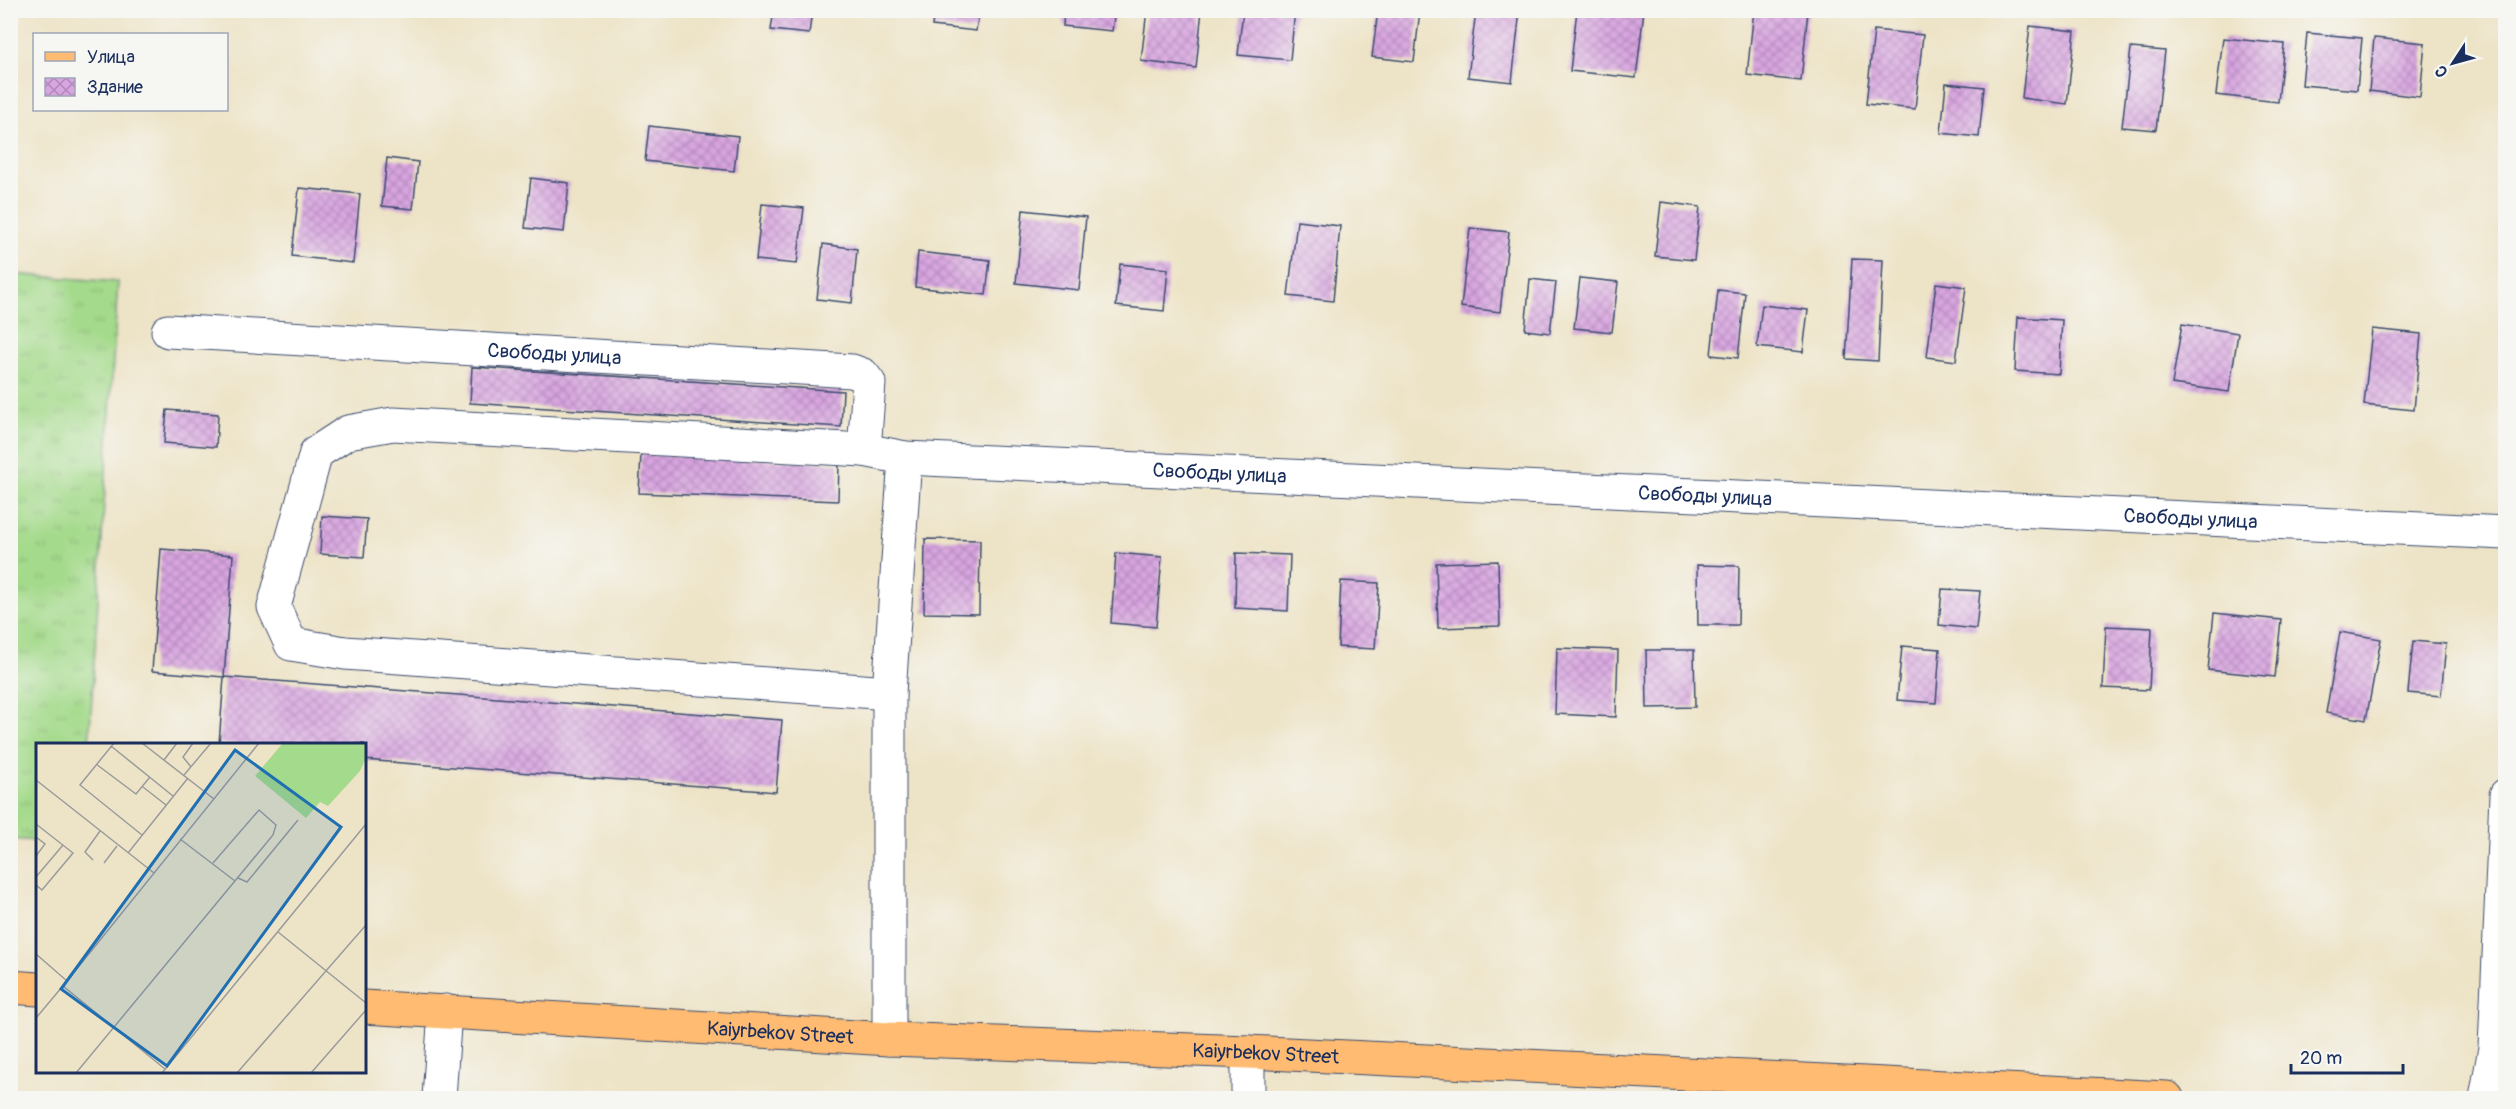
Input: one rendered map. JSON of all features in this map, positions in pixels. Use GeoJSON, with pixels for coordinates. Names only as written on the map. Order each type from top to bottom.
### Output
{"type":"FeatureCollection","features":[{"type":"Feature","properties":{"kind":"main road"},"geometry":{"type":"LineString","coordinates":[[10,987],[36,989]]}},
{"type":"Feature","properties":{"kind":"main road","name":"Kaiyrbekov Street"},"geometry":{"type":"LineString","coordinates":[[366,1006],[889,1039],[1248,1052],[2166,1098]]}},
{"type":"Feature","properties":{"kind":"street","name":"Свободы улица"},"geometry":{"type":"LineString","coordinates":[[168,331],[852,371],[863,375],[869,383],[864,450]]}},
{"type":"Feature","properties":{"kind":"street","name":"Свободы улица"},"geometry":{"type":"LineString","coordinates":[[889,693],[345,653],[291,644],[274,607],[316,453],[348,432],[393,424],[864,450],[905,458],[2505,533]]}},
{"type":"Feature","properties":{"kind":"street"},"geometry":{"type":"LineString","coordinates":[[889,1039],[889,693],[905,458]]}},
{"type":"Feature","properties":{"kind":"street"},"geometry":{"type":"LineString","coordinates":[[2486,1098],[2495,1048],[2505,795]]}},
{"type":"Feature","properties":{"kind":"street"},"geometry":{"type":"LineString","coordinates":[[439,1098],[445,1011]]}},
{"type":"Feature","properties":{"kind":"street"},"geometry":{"type":"LineString","coordinates":[[1248,1052],[1248,1098]]}},
{"type":"Feature","properties":{"kind":"green space"},"geometry":{"type":"Polygon","coordinates":[[[11,274],[118,282],[89,743],[36,743],[36,841],[10,839],[11,274]]]}},
{"type":"Feature","properties":{"kind":"building"},"geometry":{"type":"Polygon","coordinates":[[[774,10],[812,10],[809,34],[771,30],[774,10]]]}},
{"type":"Feature","properties":{"kind":"building"},"geometry":{"type":"Polygon","coordinates":[[[934,10],[979,10],[976,31],[932,26],[934,10]]]}},
{"type":"Feature","properties":{"kind":"building"},"geometry":{"type":"Polygon","coordinates":[[[1064,10],[1115,10],[1112,31],[1063,26],[1064,10]]]}},
{"type":"Feature","properties":{"kind":"building"},"geometry":{"type":"Polygon","coordinates":[[[1147,10],[1202,10],[1196,68],[1141,61],[1147,10]]]}},
{"type":"Feature","properties":{"kind":"building"},"geometry":{"type":"Polygon","coordinates":[[[1243,10],[1295,10],[1290,60],[1238,55],[1243,10]]]}},
{"type":"Feature","properties":{"kind":"building"},"geometry":{"type":"Polygon","coordinates":[[[1378,10],[1420,10],[1414,62],[1372,57],[1378,10]]]}},
{"type":"Feature","properties":{"kind":"building"},"geometry":{"type":"Polygon","coordinates":[[[1476,10],[1520,10],[1512,82],[1468,77],[1476,10]]]}},
{"type":"Feature","properties":{"kind":"building"},"geometry":{"type":"Polygon","coordinates":[[[1577,10],[1644,10],[1636,78],[1570,71],[1577,10]]]}},
{"type":"Feature","properties":{"kind":"building"},"geometry":{"type":"Polygon","coordinates":[[[1754,10],[1808,10],[1801,81],[1747,75],[1754,10]]]}},
{"type":"Feature","properties":{"kind":"building"},"geometry":{"type":"Polygon","coordinates":[[[2030,26],[2075,31],[2067,104],[2022,98],[2030,26]]]}},
{"type":"Feature","properties":{"kind":"building"},"geometry":{"type":"Polygon","coordinates":[[[1874,30],[1923,35],[1915,109],[1866,104],[1874,30]]]}},
{"type":"Feature","properties":{"kind":"building"},"geometry":{"type":"Polygon","coordinates":[[[2307,33],[2362,38],[2357,90],[2302,85],[2307,33]]]}},
{"type":"Feature","properties":{"kind":"building"},"geometry":{"type":"Polygon","coordinates":[[[2223,38],[2284,44],[2278,102],[2216,95],[2223,38]]]}},
{"type":"Feature","properties":{"kind":"building"},"geometry":{"type":"Polygon","coordinates":[[[2374,38],[2425,43],[2420,97],[2369,91],[2374,38]]]}},
{"type":"Feature","properties":{"kind":"building"},"geometry":{"type":"Polygon","coordinates":[[[2131,48],[2165,51],[2156,130],[2122,127],[2131,48]]]}},
{"type":"Feature","properties":{"kind":"building"},"geometry":{"type":"Polygon","coordinates":[[[1946,83],[1984,87],[1979,137],[1941,133],[1946,83]]]}},
{"type":"Feature","properties":{"kind":"building"},"geometry":{"type":"Polygon","coordinates":[[[649,126],[738,136],[734,171],[645,161],[649,126]]]}},
{"type":"Feature","properties":{"kind":"building"},"geometry":{"type":"Polygon","coordinates":[[[387,158],[418,162],[413,209],[382,206],[387,158]]]}},
{"type":"Feature","properties":{"kind":"building"},"geometry":{"type":"Polygon","coordinates":[[[531,178],[569,183],[564,232],[525,228],[531,178]]]}},
{"type":"Feature","properties":{"kind":"building"},"geometry":{"type":"Polygon","coordinates":[[[299,188],[360,194],[353,263],[292,256],[299,188]]]}},
{"type":"Feature","properties":{"kind":"building"},"geometry":{"type":"Polygon","coordinates":[[[1661,202],[1700,207],[1694,260],[1655,256],[1661,202]]]}},
{"type":"Feature","properties":{"kind":"building"},"geometry":{"type":"Polygon","coordinates":[[[762,204],[804,208],[797,264],[756,260],[762,204]]]}},
{"type":"Feature","properties":{"kind":"building"},"geometry":{"type":"Polygon","coordinates":[[[1023,210],[1086,217],[1079,290],[1016,283],[1023,210]]]}},
{"type":"Feature","properties":{"kind":"building"},"geometry":{"type":"Polygon","coordinates":[[[1297,221],[1340,226],[1333,301],[1288,296],[1297,221]]]}},
{"type":"Feature","properties":{"kind":"building"},"geometry":{"type":"Polygon","coordinates":[[[1470,228],[1509,232],[1500,312],[1461,307],[1470,228]]]}},
{"type":"Feature","properties":{"kind":"building"},"geometry":{"type":"Polygon","coordinates":[[[823,244],[857,249],[852,303],[817,299],[823,244]]]}},
{"type":"Feature","properties":{"kind":"building"},"geometry":{"type":"Polygon","coordinates":[[[918,252],[990,260],[986,295],[915,287],[918,252]]]}},
{"type":"Feature","properties":{"kind":"building"},"geometry":{"type":"Polygon","coordinates":[[[1852,259],[1883,260],[1878,361],[1846,359],[1852,259]]]}},
{"type":"Feature","properties":{"kind":"building"},"geometry":{"type":"Polygon","coordinates":[[[1120,264],[1168,269],[1164,311],[1116,306],[1120,264]]]}},
{"type":"Feature","properties":{"kind":"building"},"geometry":{"type":"Polygon","coordinates":[[[1580,278],[1618,282],[1612,332],[1574,328],[1580,278]]]}},
{"type":"Feature","properties":{"kind":"building"},"geometry":{"type":"Polygon","coordinates":[[[1530,279],[1556,282],[1550,333],[1525,330],[1530,279]]]}},
{"type":"Feature","properties":{"kind":"building"},"geometry":{"type":"Polygon","coordinates":[[[1936,283],[1966,287],[1956,361],[1927,357],[1936,283]]]}},
{"type":"Feature","properties":{"kind":"building"},"geometry":{"type":"Polygon","coordinates":[[[1718,290],[1745,293],[1738,358],[1711,355],[1718,290]]]}},
{"type":"Feature","properties":{"kind":"building"},"geometry":{"type":"Polygon","coordinates":[[[1762,305],[1808,310],[1803,352],[1757,347],[1762,305]]]}},
{"type":"Feature","properties":{"kind":"building"},"geometry":{"type":"Polygon","coordinates":[[[2018,317],[2062,320],[2059,374],[2015,371],[2018,317]]]}},
{"type":"Feature","properties":{"kind":"building"},"geometry":{"type":"Polygon","coordinates":[[[2182,324],[2238,333],[2229,392],[2172,384],[2182,324]]]}},
{"type":"Feature","properties":{"kind":"building"},"geometry":{"type":"Polygon","coordinates":[[[2372,329],[2421,334],[2414,410],[2364,405],[2372,329]]]}},
{"type":"Feature","properties":{"kind":"building"},"geometry":{"type":"Polygon","coordinates":[[[472,367],[843,391],[841,427],[470,403],[472,367]]]}},
{"type":"Feature","properties":{"kind":"building"},"geometry":{"type":"Polygon","coordinates":[[[167,410],[218,414],[216,447],[164,443],[167,410]]]}},
{"type":"Feature","properties":{"kind":"building"},"geometry":{"type":"Polygon","coordinates":[[[641,454],[839,463],[838,501],[639,493],[641,454]]]}},
{"type":"Feature","properties":{"kind":"building"},"geometry":{"type":"Polygon","coordinates":[[[322,516],[367,519],[364,557],[320,554],[322,516]]]}},
{"type":"Feature","properties":{"kind":"building"},"geometry":{"type":"Polygon","coordinates":[[[925,539],[980,540],[979,614],[924,613],[925,539]]]}},
{"type":"Feature","properties":{"kind":"building"},"geometry":{"type":"Polygon","coordinates":[[[161,549],[233,555],[224,677],[152,671],[161,549]]]}},
{"type":"Feature","properties":{"kind":"building"},"geometry":{"type":"Polygon","coordinates":[[[1116,553],[1162,557],[1156,627],[1111,623],[1116,553]]]}},
{"type":"Feature","properties":{"kind":"building"},"geometry":{"type":"Polygon","coordinates":[[[1236,553],[1290,555],[1288,611],[1235,608],[1236,553]]]}},
{"type":"Feature","properties":{"kind":"building"},"geometry":{"type":"Polygon","coordinates":[[[1498,561],[1500,626],[1438,628],[1436,563],[1498,561]]]}},
{"type":"Feature","properties":{"kind":"building"},"geometry":{"type":"Polygon","coordinates":[[[1697,565],[1739,566],[1738,625],[1698,625],[1697,565]]]}},
{"type":"Feature","properties":{"kind":"building"},"geometry":{"type":"Polygon","coordinates":[[[1341,581],[1379,583],[1375,649],[1338,647],[1341,581]]]}},
{"type":"Feature","properties":{"kind":"building"},"geometry":{"type":"Polygon","coordinates":[[[1942,589],[1980,591],[1976,629],[1939,625],[1942,589]]]}},
{"type":"Feature","properties":{"kind":"building"},"geometry":{"type":"Polygon","coordinates":[[[2214,613],[2281,620],[2275,677],[2208,670],[2214,613]]]}},
{"type":"Feature","properties":{"kind":"building"},"geometry":{"type":"Polygon","coordinates":[[[2106,626],[2152,628],[2149,690],[2103,688],[2106,626]]]}},
{"type":"Feature","properties":{"kind":"building"},"geometry":{"type":"Polygon","coordinates":[[[2340,632],[2381,639],[2366,720],[2326,713],[2340,632]]]}},
{"type":"Feature","properties":{"kind":"building"},"geometry":{"type":"Polygon","coordinates":[[[2413,641],[2446,644],[2441,696],[2408,693],[2413,641]]]}},
{"type":"Feature","properties":{"kind":"building"},"geometry":{"type":"Polygon","coordinates":[[[1902,646],[1940,649],[1936,703],[1897,700],[1902,646]]]}},
{"type":"Feature","properties":{"kind":"building"},"geometry":{"type":"Polygon","coordinates":[[[1557,648],[1618,650],[1616,717],[1555,714],[1557,648]]]}},
{"type":"Feature","properties":{"kind":"building"},"geometry":{"type":"Polygon","coordinates":[[[1646,650],[1694,650],[1695,707],[1647,708],[1646,650]]]}},
{"type":"Feature","properties":{"kind":"building"},"geometry":{"type":"Polygon","coordinates":[[[224,677],[782,720],[776,792],[366,760],[366,743],[219,743],[224,677]]]}}]}
